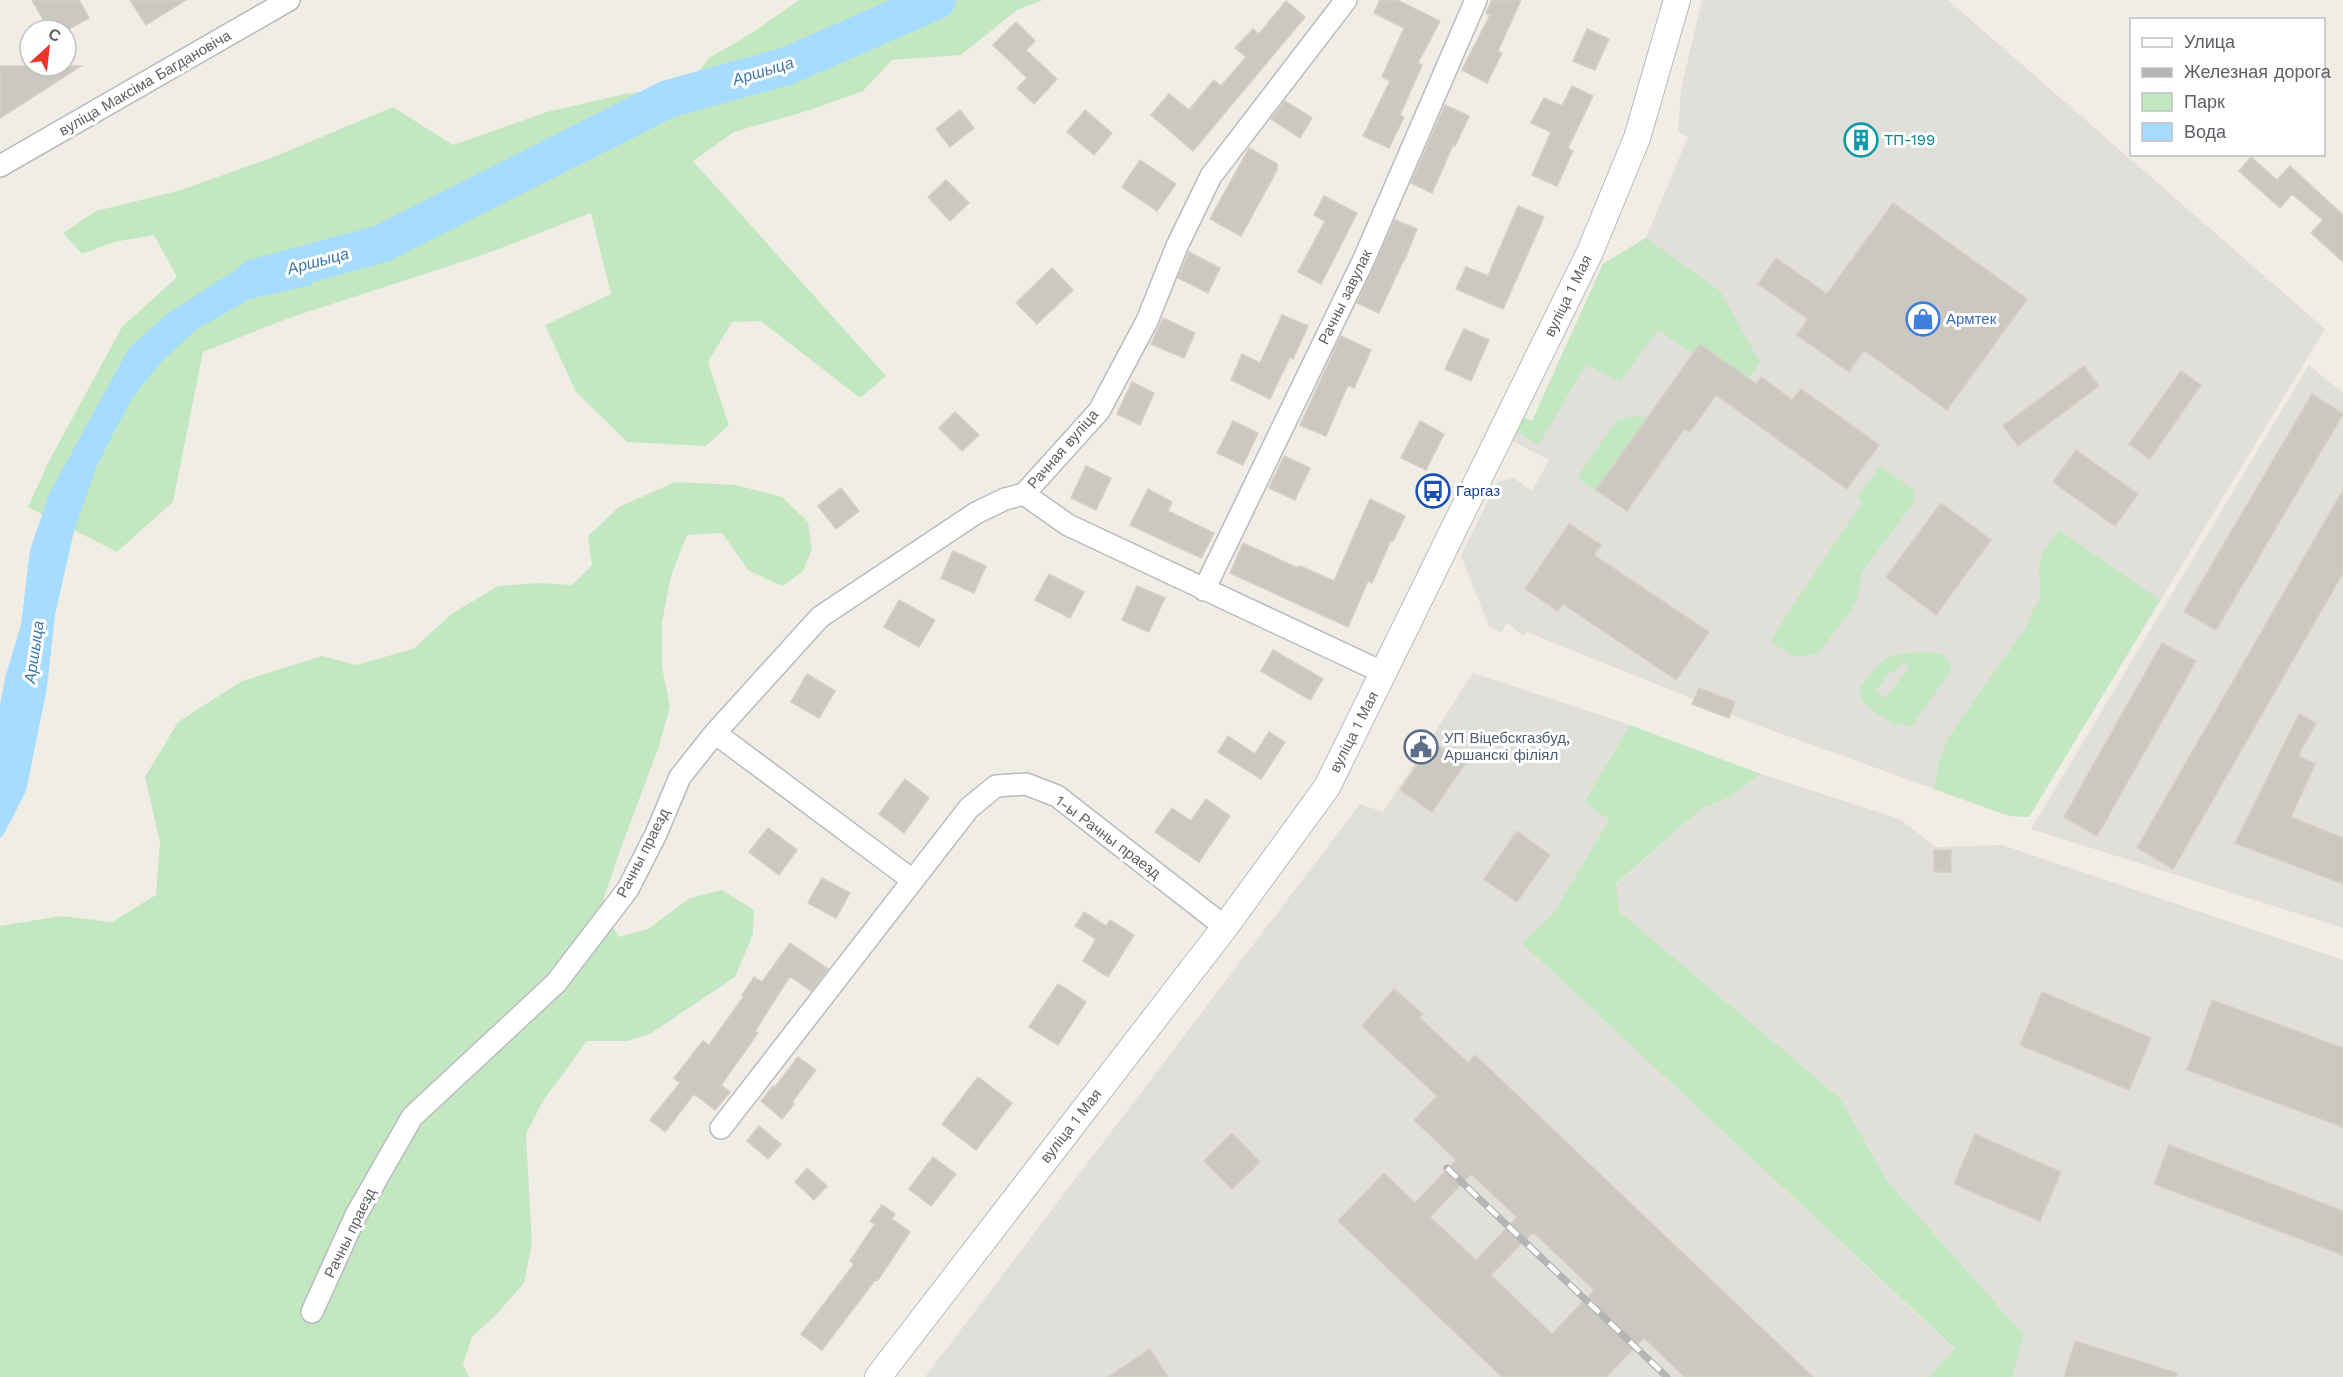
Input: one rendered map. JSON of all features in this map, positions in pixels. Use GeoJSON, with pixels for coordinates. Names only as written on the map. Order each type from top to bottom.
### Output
{"type":"FeatureCollection","features":[{"type":"Feature","properties":{"kind":"street","name":"вуліца Максіма Багдановіча"},"geometry":{"type":"LineString","coordinates":[[0,166],[289,0]]}},
{"type":"Feature","properties":{"kind":"street","name":"Рачная вуліца"},"geometry":{"type":"LineString","coordinates":[[1346,0],[1211,176],[1177,246],[1147,321],[1099,411],[1024,494],[1068,525],[1384,673]]}},
{"type":"Feature","properties":{"kind":"street","name":"Рачны завулак"},"geometry":{"type":"LineString","coordinates":[[1204,590],[1364,259],[1476,0]]}},
{"type":"Feature","properties":{"kind":"street","name":"вуліца 1 Мая"},"geometry":{"type":"LineString","coordinates":[[878,1377],[1225,927],[1327,787],[1590,252],[1637,138],[1677,0]]}},
{"type":"Feature","properties":{"kind":"street","name":"Рачны праезд"},"geometry":{"type":"LineString","coordinates":[[312,1312],[356,1215],[412,1117],[556,983],[628,889],[656,834],[680,777],[715,733],[820,617],[976,513],[1005,499],[1024,494]]}},
{"type":"Feature","properties":{"kind":"street"},"geometry":{"type":"LineString","coordinates":[[715,733],[911,879]]}},
{"type":"Feature","properties":{"kind":"street","name":"1-ы Рачны праезд"},"geometry":{"type":"LineString","coordinates":[[721,1128],[911,879],[969,808],[996,786],[1026,784],[1057,796],[1225,927]]}},
{"type":"Feature","properties":{"kind":"shaded area"},"geometry":{"type":"Polygon","coordinates":[[[1702,0],[1948,0],[2325,329],[2029,817],[2009,816],[1757,725],[1527,632],[1523,636],[1507,623],[1501,633],[1489,626],[1461,556],[1497,482],[1514,478],[1532,491],[1549,460],[1509,439],[1521,416],[1532,421],[1603,264],[1646,238],[1688,137],[1678,132],[1681,89],[1702,0]]]}},
{"type":"Feature","properties":{"kind":"shaded area"},"geometry":{"type":"Polygon","coordinates":[[[2309,365],[2343,393],[2343,928],[2031,829],[2309,365]]]}},
{"type":"Feature","properties":{"kind":"shaded area"},"geometry":{"type":"Polygon","coordinates":[[[1473,673],[1630,725],[1584,802],[1609,820],[1553,914],[1523,943],[1955,1350],[1929,1377],[925,1377],[1360,804],[1383,812],[1473,673]]]}},
{"type":"Feature","properties":{"kind":"shaded area"},"geometry":{"type":"Polygon","coordinates":[[[1761,774],[1900,819],[1935,847],[2002,845],[2343,960],[2343,1377],[2012,1377],[2024,1335],[1888,1182],[1840,1098],[1620,912],[1616,885],[1701,809],[1730,797],[1761,774]]]}},
{"type":"Feature","properties":{"kind":"green space"},"geometry":{"type":"Polygon","coordinates":[[[799,0],[1043,0],[1017,10],[961,55],[892,60],[863,91],[810,110],[734,132],[693,161],[886,376],[860,398],[761,321],[732,322],[708,362],[729,425],[706,446],[627,442],[576,392],[545,325],[611,294],[591,213],[480,256],[289,318],[203,352],[173,502],[117,552],[28,507],[49,461],[122,327],[177,277],[154,235],[114,242],[82,254],[63,233],[96,211],[181,190],[271,158],[393,107],[453,145],[547,112],[625,94],[689,85],[709,58],[752,33],[799,0]]]}},
{"type":"Feature","properties":{"kind":"green space"},"geometry":{"type":"Polygon","coordinates":[[[1646,238],[1720,291],[1760,362],[1737,395],[1735,369],[1701,344],[1693,354],[1658,330],[1620,382],[1586,364],[1539,445],[1513,430],[1521,416],[1532,421],[1603,264],[1646,238]]]}},
{"type":"Feature","properties":{"kind":"green space"},"geometry":{"type":"Polygon","coordinates":[[[1632,416],[1647,418],[1596,490],[1581,481],[1578,476],[1616,421],[1632,416]]]}},
{"type":"Feature","properties":{"kind":"green space"},"geometry":{"type":"Polygon","coordinates":[[[1880,466],[1914,490],[1915,501],[1862,572],[1857,602],[1819,653],[1801,657],[1791,655],[1771,642],[1785,617],[1862,503],[1858,496],[1880,466]]]}},
{"type":"Feature","properties":{"kind":"green space"},"geometry":{"type":"Polygon","coordinates":[[[675,482],[736,485],[782,497],[808,522],[812,550],[803,571],[783,586],[749,571],[722,533],[687,535],[671,576],[662,622],[662,667],[670,706],[659,746],[601,907],[619,937],[648,929],[690,898],[722,890],[754,910],[753,934],[735,977],[650,1034],[627,1041],[587,1041],[543,1101],[526,1134],[532,1244],[524,1283],[496,1315],[472,1337],[463,1364],[469,1377],[0,1377],[0,926],[61,916],[112,922],[156,895],[160,842],[145,777],[178,722],[242,681],[322,656],[356,665],[413,649],[453,613],[498,586],[541,583],[572,585],[592,565],[588,536],[619,507],[675,482]]]}},
{"type":"Feature","properties":{"kind":"green space"},"geometry":{"type":"Polygon","coordinates":[[[2059,530],[2160,600],[2029,817],[2009,816],[1934,789],[1939,763],[1948,738],[2025,628],[2040,596],[2039,567],[2044,550],[2059,530]]]}},
{"type":"Feature","properties":{"kind":"green space"},"geometry":{"type":"Polygon","coordinates":[[[1922,652],[1941,654],[1947,659],[1952,669],[1913,725],[1906,726],[1904,723],[1895,725],[1868,706],[1859,689],[1873,670],[1884,660],[1899,654],[1922,652]],[[1903,662],[1894,673],[1891,671],[1876,691],[1886,698],[1909,667],[1903,662]]]}},
{"type":"Feature","properties":{"kind":"green space"},"geometry":{"type":"Polygon","coordinates":[[[1630,725],[1761,774],[1730,797],[1701,809],[1616,884],[1620,912],[1840,1098],[1888,1182],[2024,1335],[2012,1377],[1929,1377],[1955,1349],[1522,943],[1553,914],[1609,820],[1584,802],[1630,725]]]}},
{"type":"Feature","properties":{"kind":"water"},"geometry":{"type":"Polygon","coordinates":[[[299,249],[312,285],[250,299],[197,329],[164,359],[132,398],[97,465],[74,531],[55,615],[47,688],[26,791],[0,838],[0,705],[5,678],[21,625],[30,550],[50,492],[129,348],[167,314],[243,265],[299,249]]]}},
{"type":"Feature","properties":{"kind":"building"},"geometry":{"type":"Polygon","coordinates":[[[32,0],[79,0],[89,18],[78,24],[78,18],[42,18],[32,0]]]}},
{"type":"Feature","properties":{"kind":"building"},"geometry":{"type":"Polygon","coordinates":[[[130,0],[186,0],[146,25],[130,0]]]}},
{"type":"Feature","properties":{"kind":"building"},"geometry":{"type":"Polygon","coordinates":[[[1380,0],[1397,0],[1440,21],[1418,63],[1422,65],[1400,115],[1404,117],[1389,148],[1363,136],[1390,81],[1382,77],[1404,28],[1374,13],[1380,0]]]}},
{"type":"Feature","properties":{"kind":"building"},"geometry":{"type":"Polygon","coordinates":[[[1492,0],[1521,0],[1498,51],[1502,53],[1487,83],[1462,70],[1490,15],[1486,13],[1492,0]]]}},
{"type":"Feature","properties":{"kind":"building"},"geometry":{"type":"Polygon","coordinates":[[[1286,1],[1305,17],[1193,151],[1151,115],[1169,94],[1189,110],[1214,80],[1221,86],[1246,57],[1235,48],[1253,29],[1259,34],[1286,1]]]}},
{"type":"Feature","properties":{"kind":"building"},"geometry":{"type":"Polygon","coordinates":[[[1016,22],[1035,41],[1026,50],[1057,79],[1034,104],[1017,88],[1027,78],[993,45],[1016,22]]]}},
{"type":"Feature","properties":{"kind":"building"},"geometry":{"type":"Polygon","coordinates":[[[1587,29],[1609,39],[1595,70],[1573,61],[1587,29]]]}},
{"type":"Feature","properties":{"kind":"building"},"geometry":{"type":"Polygon","coordinates":[[[0,66],[18,66],[18,78],[62,78],[0,118],[0,66]]]}},
{"type":"Feature","properties":{"kind":"building"},"geometry":{"type":"Polygon","coordinates":[[[1572,86],[1593,96],[1568,148],[1573,151],[1557,186],[1532,175],[1551,132],[1531,123],[1544,98],[1562,106],[1572,86]]]}},
{"type":"Feature","properties":{"kind":"building"},"geometry":{"type":"Polygon","coordinates":[[[1285,101],[1312,118],[1300,138],[1271,119],[1285,101]]]}},
{"type":"Feature","properties":{"kind":"building"},"geometry":{"type":"Polygon","coordinates":[[[1445,105],[1469,116],[1455,146],[1453,145],[1432,193],[1411,183],[1445,105]]]}},
{"type":"Feature","properties":{"kind":"building"},"geometry":{"type":"Polygon","coordinates":[[[960,110],[974,128],[950,147],[936,129],[960,110]]]}},
{"type":"Feature","properties":{"kind":"building"},"geometry":{"type":"Polygon","coordinates":[[[1085,110],[1112,133],[1094,155],[1067,132],[1085,110]]]}},
{"type":"Feature","properties":{"kind":"building","name":"ТП-199"},"geometry":{"type":"Polygon","coordinates":[[[1852,125],[1878,139],[1869,155],[1844,140],[1852,125]]]}},
{"type":"Feature","properties":{"kind":"building"},"geometry":{"type":"Polygon","coordinates":[[[1249,148],[1277,164],[1277,170],[1241,236],[1210,219],[1249,148]]]}},
{"type":"Feature","properties":{"kind":"building"},"geometry":{"type":"Polygon","coordinates":[[[2251,157],[2277,180],[2290,166],[2343,215],[2343,262],[2311,233],[2323,220],[2292,194],[2280,208],[2239,171],[2251,157]]]}},
{"type":"Feature","properties":{"kind":"building"},"geometry":{"type":"Polygon","coordinates":[[[1140,160],[1176,184],[1157,211],[1122,187],[1140,160]]]}},
{"type":"Feature","properties":{"kind":"building"},"geometry":{"type":"Polygon","coordinates":[[[946,180],[969,203],[950,221],[928,197],[946,180]]]}},
{"type":"Feature","properties":{"kind":"building"},"geometry":{"type":"Polygon","coordinates":[[[1324,196],[1357,213],[1321,284],[1298,272],[1325,221],[1314,215],[1324,196]]]}},
{"type":"Feature","properties":{"kind":"building"},"geometry":{"type":"Polygon","coordinates":[[[1893,203],[2027,299],[1947,410],[1864,350],[1849,372],[1797,335],[1808,319],[1758,284],[1776,258],[1827,294],[1893,203]]]}},
{"type":"Feature","properties":{"kind":"building"},"geometry":{"type":"Polygon","coordinates":[[[1518,206],[1544,217],[1503,309],[1456,289],[1466,267],[1488,276],[1518,206]]]}},
{"type":"Feature","properties":{"kind":"building"},"geometry":{"type":"Polygon","coordinates":[[[1395,220],[1417,229],[1379,313],[1357,303],[1395,220]]]}},
{"type":"Feature","properties":{"kind":"building"},"geometry":{"type":"Polygon","coordinates":[[[1189,252],[1220,268],[1208,293],[1178,278],[1189,252]]]}},
{"type":"Feature","properties":{"kind":"building"},"geometry":{"type":"Polygon","coordinates":[[[1052,268],[1073,290],[1037,324],[1016,303],[1052,268]]]}},
{"type":"Feature","properties":{"kind":"building"},"geometry":{"type":"Polygon","coordinates":[[[1282,315],[1308,326],[1293,359],[1290,357],[1270,399],[1231,380],[1242,354],[1260,363],[1282,315]]]}},
{"type":"Feature","properties":{"kind":"building"},"geometry":{"type":"Polygon","coordinates":[[[1163,318],[1195,333],[1184,358],[1151,344],[1163,318]]]}},
{"type":"Feature","properties":{"kind":"building"},"geometry":{"type":"Polygon","coordinates":[[[1464,329],[1489,340],[1471,381],[1445,369],[1464,329]]]}},
{"type":"Feature","properties":{"kind":"building"},"geometry":{"type":"Polygon","coordinates":[[[1341,336],[1371,350],[1354,388],[1348,385],[1326,436],[1300,425],[1341,336]]]}},
{"type":"Feature","properties":{"kind":"building"},"geometry":{"type":"Polygon","coordinates":[[[1700,344],[1756,384],[1761,377],[1792,400],[1801,389],[1879,445],[1847,489],[1716,395],[1690,432],[1684,429],[1627,511],[1596,490],[1700,344]]]}},
{"type":"Feature","properties":{"kind":"building"},"geometry":{"type":"Polygon","coordinates":[[[2084,366],[2099,386],[2018,446],[2003,426],[2084,366]]]}},
{"type":"Feature","properties":{"kind":"building"},"geometry":{"type":"Polygon","coordinates":[[[2181,371],[2201,385],[2150,459],[2129,444],[2181,371]]]}},
{"type":"Feature","properties":{"kind":"building"},"geometry":{"type":"Polygon","coordinates":[[[1132,382],[1154,393],[1140,425],[1117,414],[1132,382]]]}},
{"type":"Feature","properties":{"kind":"building"},"geometry":{"type":"Polygon","coordinates":[[[2312,394],[2343,414],[2216,630],[2184,612],[2312,394]]]}},
{"type":"Feature","properties":{"kind":"building"},"geometry":{"type":"Polygon","coordinates":[[[955,412],[979,435],[962,451],[939,428],[955,412]]]}},
{"type":"Feature","properties":{"kind":"building"},"geometry":{"type":"Polygon","coordinates":[[[1233,421],[1258,433],[1243,465],[1217,453],[1233,421]]]}},
{"type":"Feature","properties":{"kind":"building"},"geometry":{"type":"Polygon","coordinates":[[[1420,421],[1444,434],[1426,470],[1401,458],[1420,421]]]}},
{"type":"Feature","properties":{"kind":"building"},"geometry":{"type":"Polygon","coordinates":[[[2076,450],[2138,494],[2115,526],[2053,482],[2076,450]]]}},
{"type":"Feature","properties":{"kind":"building"},"geometry":{"type":"Polygon","coordinates":[[[1284,456],[1310,468],[1295,500],[1269,488],[1284,456]]]}},
{"type":"Feature","properties":{"kind":"building"},"geometry":{"type":"Polygon","coordinates":[[[1086,466],[1111,478],[1096,510],[1071,498],[1086,466]]]}},
{"type":"Feature","properties":{"kind":"building"},"geometry":{"type":"Polygon","coordinates":[[[841,488],[859,511],[836,529],[818,506],[841,488]]]}},
{"type":"Feature","properties":{"kind":"building"},"geometry":{"type":"Polygon","coordinates":[[[1148,489],[1172,502],[1168,511],[1214,533],[1201,558],[1130,525],[1148,489]]]}},
{"type":"Feature","properties":{"kind":"building"},"geometry":{"type":"Polygon","coordinates":[[[2343,490],[2343,573],[2173,869],[2137,848],[2343,490]]]}},
{"type":"Feature","properties":{"kind":"building"},"geometry":{"type":"Polygon","coordinates":[[[1370,499],[1405,516],[1393,541],[1391,540],[1372,583],[1368,581],[1348,627],[1230,573],[1243,543],[1298,568],[1300,566],[1334,581],[1370,499]]]}},
{"type":"Feature","properties":{"kind":"building"},"geometry":{"type":"Polygon","coordinates":[[[1941,503],[1991,540],[1936,615],[1886,577],[1941,503]]]}},
{"type":"Feature","properties":{"kind":"building"},"geometry":{"type":"Polygon","coordinates":[[[1569,524],[1601,545],[1594,555],[1709,632],[1676,680],[1563,604],[1558,611],[1525,589],[1569,524]]]}},
{"type":"Feature","properties":{"kind":"building"},"geometry":{"type":"Polygon","coordinates":[[[953,551],[986,566],[974,593],[941,578],[953,551]]]}},
{"type":"Feature","properties":{"kind":"building"},"geometry":{"type":"Polygon","coordinates":[[[1049,574],[1084,592],[1070,618],[1035,600],[1049,574]]]}},
{"type":"Feature","properties":{"kind":"building"},"geometry":{"type":"Polygon","coordinates":[[[1137,586],[1165,598],[1149,632],[1122,620],[1137,586]]]}},
{"type":"Feature","properties":{"kind":"building"},"geometry":{"type":"Polygon","coordinates":[[[899,600],[935,620],[919,647],[884,627],[899,600]]]}},
{"type":"Feature","properties":{"kind":"building"},"geometry":{"type":"Polygon","coordinates":[[[2162,643],[2196,661],[2097,836],[2064,817],[2162,643]]]}},
{"type":"Feature","properties":{"kind":"building"},"geometry":{"type":"Polygon","coordinates":[[[1273,650],[1323,679],[1310,700],[1261,671],[1273,650]]]}},
{"type":"Feature","properties":{"kind":"building"},"geometry":{"type":"Polygon","coordinates":[[[807,674],[835,691],[819,718],[791,702],[807,674]]]}},
{"type":"Feature","properties":{"kind":"building"},"geometry":{"type":"Polygon","coordinates":[[[1699,688],[1735,702],[1729,718],[1692,704],[1699,688]]]}},
{"type":"Feature","properties":{"kind":"building"},"geometry":{"type":"Polygon","coordinates":[[[2299,714],[2316,723],[2298,756],[2315,764],[2291,817],[2343,838],[2343,884],[2235,843],[2299,714]]]}},
{"type":"Feature","properties":{"kind":"building"},"geometry":{"type":"Polygon","coordinates":[[[1269,732],[1285,742],[1261,779],[1218,752],[1228,736],[1255,754],[1269,732]]]}},
{"type":"Feature","properties":{"kind":"building"},"geometry":{"type":"Polygon","coordinates":[[[1433,742],[1465,764],[1432,812],[1400,790],[1433,742]]]}},
{"type":"Feature","properties":{"kind":"building"},"geometry":{"type":"Polygon","coordinates":[[[905,779],[929,798],[904,833],[879,814],[905,779]]]}},
{"type":"Feature","properties":{"kind":"building"},"geometry":{"type":"Polygon","coordinates":[[[1206,799],[1230,816],[1199,862],[1155,832],[1172,808],[1191,821],[1206,799]]]}},
{"type":"Feature","properties":{"kind":"building"},"geometry":{"type":"Polygon","coordinates":[[[768,828],[797,850],[779,875],[749,852],[768,828]]]}},
{"type":"Feature","properties":{"kind":"building"},"geometry":{"type":"Polygon","coordinates":[[[1517,831],[1550,855],[1517,902],[1484,879],[1517,831]]]}},
{"type":"Feature","properties":{"kind":"building"},"geometry":{"type":"Polygon","coordinates":[[[1934,850],[1951,850],[1951,872],[1934,872],[1934,850]]]}},
{"type":"Feature","properties":{"kind":"building"},"geometry":{"type":"Polygon","coordinates":[[[822,878],[850,893],[836,918],[808,903],[822,878]]]}},
{"type":"Feature","properties":{"kind":"building"},"geometry":{"type":"Polygon","coordinates":[[[1084,912],[1106,926],[1110,920],[1134,935],[1108,977],[1083,961],[1096,939],[1075,926],[1084,912]]]}},
{"type":"Feature","properties":{"kind":"building"},"geometry":{"type":"Polygon","coordinates":[[[790,943],[828,969],[811,991],[790,976],[755,1031],[758,1033],[721,1085],[730,1092],[715,1110],[694,1094],[665,1132],[650,1120],[680,1083],[674,1078],[703,1041],[709,1045],[744,996],[742,995],[754,977],[762,982],[790,943]]]}},
{"type":"Feature","properties":{"kind":"building"},"geometry":{"type":"Polygon","coordinates":[[[1058,984],[1086,1002],[1058,1045],[1029,1027],[1058,984]]]}},
{"type":"Feature","properties":{"kind":"building"},"geometry":{"type":"Polygon","coordinates":[[[1394,989],[1423,1014],[1420,1018],[1468,1063],[1475,1055],[1813,1377],[1685,1377],[1644,1338],[1606,1377],[1502,1377],[1338,1221],[1384,1173],[1415,1203],[1456,1160],[1414,1120],[1437,1096],[1362,1026],[1394,989]],[[1471,1174],[1430,1217],[1476,1260],[1517,1217],[1471,1174]],[[1533,1232],[1491,1275],[1552,1334],[1594,1290],[1533,1232]]]}},
{"type":"Feature","properties":{"kind":"building"},"geometry":{"type":"Polygon","coordinates":[[[2042,992],[2151,1038],[2129,1090],[2020,1045],[2042,992]]]}},
{"type":"Feature","properties":{"kind":"building"},"geometry":{"type":"Polygon","coordinates":[[[2212,1000],[2343,1048],[2343,1127],[2187,1070],[2212,1000]]]}},
{"type":"Feature","properties":{"kind":"building"},"geometry":{"type":"Polygon","coordinates":[[[798,1057],[816,1070],[782,1119],[761,1101],[798,1057]]]}},
{"type":"Feature","properties":{"kind":"building"},"geometry":{"type":"Polygon","coordinates":[[[978,1077],[1012,1103],[976,1150],[942,1124],[978,1077]]]}},
{"type":"Feature","properties":{"kind":"building"},"geometry":{"type":"Polygon","coordinates":[[[759,1126],[781,1144],[768,1159],[747,1141],[759,1126]]]}},
{"type":"Feature","properties":{"kind":"building"},"geometry":{"type":"Polygon","coordinates":[[[1232,1133],[1260,1162],[1232,1189],[1204,1161],[1232,1133]]]}},
{"type":"Feature","properties":{"kind":"building"},"geometry":{"type":"Polygon","coordinates":[[[1975,1134],[2061,1172],[2040,1221],[1954,1184],[1975,1134]]]}},
{"type":"Feature","properties":{"kind":"building"},"geometry":{"type":"Polygon","coordinates":[[[2169,1145],[2343,1211],[2343,1255],[2154,1184],[2169,1145]]]}},
{"type":"Feature","properties":{"kind":"building"},"geometry":{"type":"Polygon","coordinates":[[[933,1157],[956,1174],[931,1206],[909,1189],[933,1157]]]}},
{"type":"Feature","properties":{"kind":"building"},"geometry":{"type":"Polygon","coordinates":[[[807,1168],[827,1186],[814,1200],[795,1182],[807,1168]]]}},
{"type":"Feature","properties":{"kind":"building"},"geometry":{"type":"Polygon","coordinates":[[[882,1205],[895,1214],[892,1219],[910,1232],[878,1280],[876,1279],[822,1350],[801,1334],[854,1264],[850,1261],[875,1224],[870,1221],[882,1205]]]}},
{"type":"Feature","properties":{"kind":"building"},"geometry":{"type":"Polygon","coordinates":[[[2075,1341],[2177,1373],[2176,1377],[2064,1377],[2075,1341]]]}},
{"type":"Feature","properties":{"kind":"building"},"geometry":{"type":"Polygon","coordinates":[[[1150,1349],[1168,1377],[1108,1377],[1150,1349]]]}},
{"type":"Feature","properties":{"kind":"waterway","name":"Аршыца"},"geometry":{"type":"LineString","coordinates":[[255,278],[381,244],[668,99],[787,66],[937,0]]}},
{"type":"Feature","properties":{"kind":"railway"},"geometry":{"type":"LineString","coordinates":[[1447,1168],[1667,1377]]}},
{"type":"Feature","properties":{"kind":"place","name":"ТП-199"},"geometry":{"type":"Point","coordinates":[1861,140]}},
{"type":"Feature","properties":{"kind":"place","name":"Армтек"},"geometry":{"type":"Point","coordinates":[1923,319]}},
{"type":"Feature","properties":{"kind":"place","name":"Гаргаз"},"geometry":{"type":"Point","coordinates":[1433,491]}},
{"type":"Feature","properties":{"kind":"place","name":"УП Віцебскгазбуд, Аршанскі філіял"},"geometry":{"type":"Point","coordinates":[1421,747]}}]}
